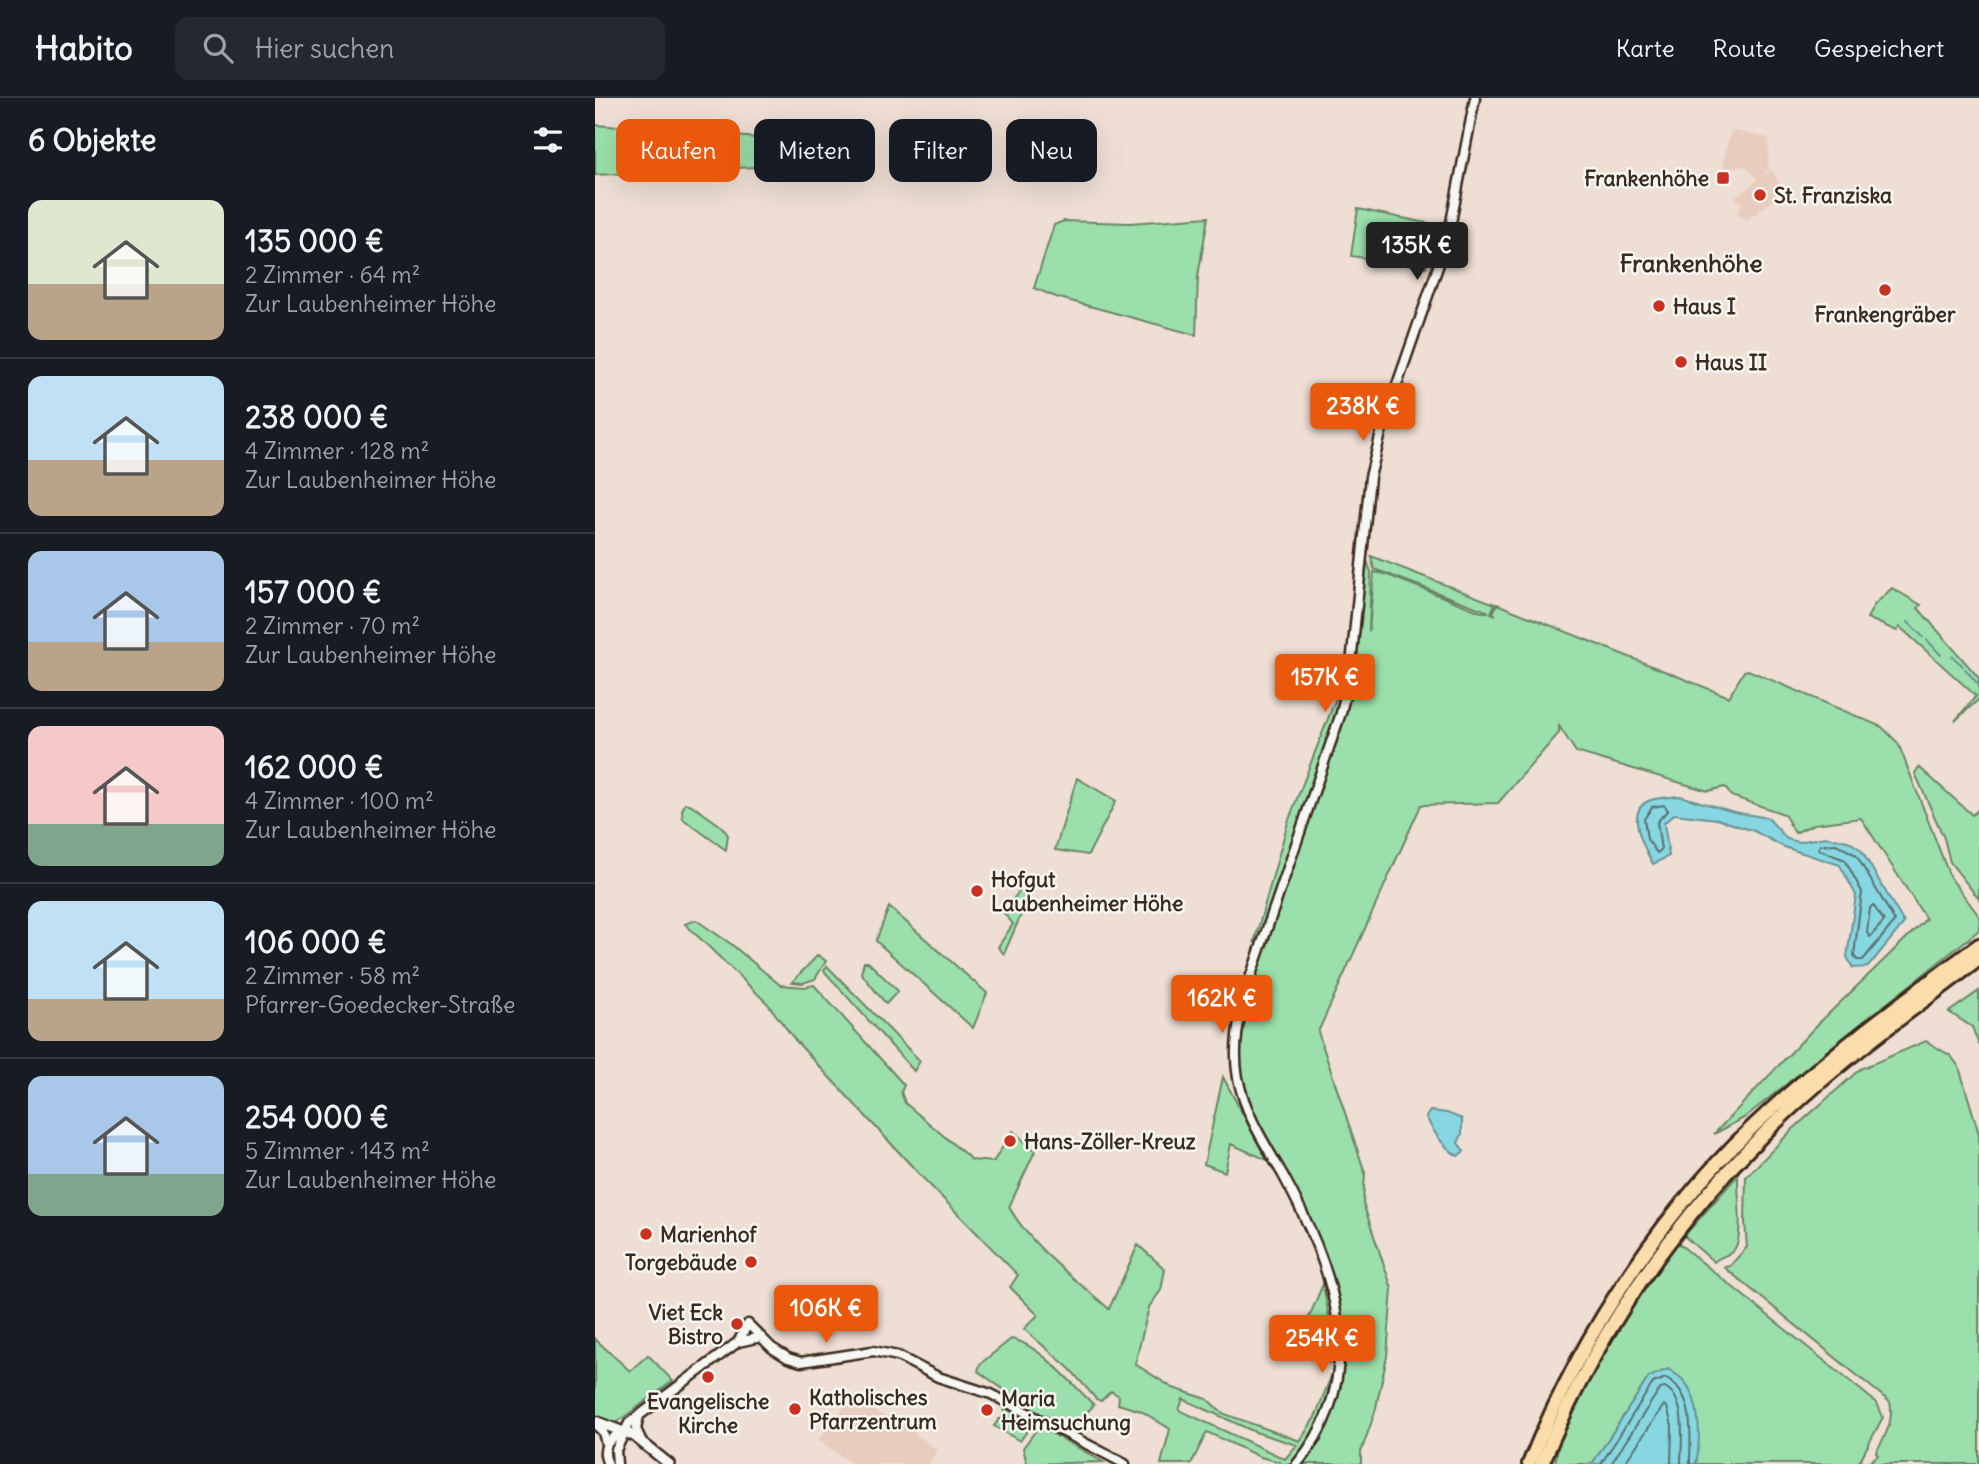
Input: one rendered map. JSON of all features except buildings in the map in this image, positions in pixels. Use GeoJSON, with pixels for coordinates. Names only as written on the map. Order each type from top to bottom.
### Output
{"type":"FeatureCollection","features":[{"type":"Feature","properties":{"kind":"highway"},"geometry":{"type":"LineString","coordinates":[[1529,1464],[1577,1362],[1612,1301],[1719,1163],[1773,1108],[1873,1024],[1979,945]]}},
{"type":"Feature","properties":{"kind":"highway"},"geometry":{"type":"LineString","coordinates":[[1542,1464],[1601,1341],[1669,1230],[1798,1102],[1878,1035],[1979,959]]}},
{"type":"Feature","properties":{"kind":"highway"},"geometry":{"type":"LineString","coordinates":[[1548,1464],[1552,1440]]}},
{"type":"Feature","properties":{"kind":"main road"},"geometry":{"type":"LineString","coordinates":[[595,1423],[641,1440],[669,1464]]}},
{"type":"Feature","properties":{"kind":"street"},"geometry":{"type":"LineString","coordinates":[[1297,1464],[1320,1427],[1334,1388],[1340,1356],[1338,1319],[1331,1283],[1313,1235],[1246,1108],[1238,1076],[1238,1026],[1248,984],[1341,713],[1350,674],[1370,477],[1383,425],[1448,238],[1475,98]]}},
{"type":"Feature","properties":{"kind":"street"},"geometry":{"type":"LineString","coordinates":[[617,1464],[614,1454],[624,1432],[639,1416],[738,1342],[748,1324],[783,1355],[801,1362],[815,1362],[865,1351],[890,1353],[938,1377],[991,1394],[1125,1464]]}},
{"type":"Feature","properties":{"kind":"street"},"geometry":{"type":"LineString","coordinates":[[738,1342],[761,1338]]}},
{"type":"Feature","properties":{"kind":"street"},"geometry":{"type":"LineString","coordinates":[[639,1416],[636,1429],[641,1440]]}},
{"type":"Feature","properties":{"kind":"street"},"geometry":{"type":"LineString","coordinates":[[595,1423],[603,1432],[608,1464]]}},
{"type":"Feature","properties":{"kind":"street"},"geometry":{"type":"LineString","coordinates":[[606,1444],[610,1438],[624,1432]]}},
{"type":"Feature","properties":{"kind":"shaded area"},"geometry":{"type":"Polygon","coordinates":[[[1731,130],[1769,138],[1770,168],[1762,176],[1771,170],[1786,191],[1747,220],[1737,214],[1742,204],[1734,196],[1758,180],[1746,166],[1725,168],[1723,164],[1731,130]]]}},
{"type":"Feature","properties":{"kind":"shaded area"},"geometry":{"type":"Polygon","coordinates":[[[850,1400],[902,1424],[938,1450],[929,1464],[852,1464],[818,1440],[850,1400]]]}},
{"type":"Feature","properties":{"kind":"green space"},"geometry":{"type":"Polygon","coordinates":[[[595,125],[616,127],[616,174],[595,175],[595,125]]]}},
{"type":"Feature","properties":{"kind":"green space"},"geometry":{"type":"Polygon","coordinates":[[[740,137],[754,138],[754,167],[740,168],[740,137]]]}},
{"type":"Feature","properties":{"kind":"green space"},"geometry":{"type":"Polygon","coordinates":[[[1358,209],[1441,226],[1426,267],[1351,256],[1358,209]]]}},
{"type":"Feature","properties":{"kind":"green space"},"geometry":{"type":"Polygon","coordinates":[[[1208,217],[1198,276],[1196,335],[1056,297],[1034,288],[1054,225],[1064,221],[1130,223],[1208,217]]]}},
{"type":"Feature","properties":{"kind":"green space"},"geometry":{"type":"Polygon","coordinates":[[[1365,555],[1371,572],[1369,632],[1374,572],[1481,612],[1489,612],[1374,569],[1371,556],[1495,604],[1491,613],[1496,615],[1493,613],[1497,604],[1729,697],[1744,671],[1748,670],[1882,727],[1898,743],[1950,877],[1979,916],[1979,930],[1744,1118],[1714,1134],[1816,1026],[1926,919],[1861,818],[1814,824],[1795,833],[1784,814],[1731,796],[1725,787],[1708,791],[1576,752],[1559,726],[1559,733],[1498,803],[1421,805],[1318,1032],[1365,1173],[1363,1203],[1392,1289],[1387,1356],[1375,1412],[1361,1452],[1361,1464],[1304,1464],[1330,1419],[1342,1373],[1342,1327],[1332,1280],[1315,1233],[1247,1102],[1241,1068],[1241,1032],[1244,1009],[1344,721],[1357,656],[1365,555]]]}},
{"type":"Feature","properties":{"kind":"green space"},"geometry":{"type":"Polygon","coordinates":[[[1892,588],[1921,605],[1918,608],[1979,678],[1979,699],[1955,721],[1976,696],[1900,627],[1897,631],[1867,618],[1874,605],[1892,588]]]}},
{"type":"Feature","properties":{"kind":"green space"},"geometry":{"type":"Polygon","coordinates":[[[1344,682],[1325,749],[1274,902],[1266,924],[1254,943],[1288,822],[1344,682]]]}},
{"type":"Feature","properties":{"kind":"green space"},"geometry":{"type":"Polygon","coordinates":[[[1919,767],[1972,815],[1979,809],[1979,899],[1950,862],[1944,838],[1915,773],[1919,767]]]}},
{"type":"Feature","properties":{"kind":"green space"},"geometry":{"type":"Polygon","coordinates":[[[1077,778],[1116,801],[1088,855],[1055,850],[1077,778]]]}},
{"type":"Feature","properties":{"kind":"green space"},"geometry":{"type":"Polygon","coordinates":[[[685,804],[690,804],[721,826],[728,835],[726,850],[683,819],[682,810],[685,804]]]}},
{"type":"Feature","properties":{"kind":"green space"},"geometry":{"type":"Polygon","coordinates":[[[1039,873],[1004,954],[998,947],[1013,924],[1003,912],[1033,874],[1039,873]]]}},
{"type":"Feature","properties":{"kind":"green space"},"geometry":{"type":"Polygon","coordinates":[[[889,907],[987,993],[973,1028],[876,941],[889,907]]]}},
{"type":"Feature","properties":{"kind":"green space"},"geometry":{"type":"Polygon","coordinates":[[[696,920],[731,944],[780,985],[814,985],[904,1085],[901,1092],[905,1103],[972,1160],[993,1162],[1013,1131],[1035,1151],[1009,1207],[1029,1236],[1109,1309],[1138,1245],[1165,1269],[1161,1290],[1149,1307],[1135,1364],[1173,1388],[1207,1399],[1222,1413],[1300,1441],[1315,1417],[1333,1371],[1322,1416],[1296,1460],[1292,1464],[1279,1464],[1280,1462],[1260,1457],[1207,1432],[1191,1464],[1161,1464],[1170,1429],[1141,1411],[1118,1404],[1119,1396],[1111,1391],[1101,1401],[1096,1399],[1070,1369],[1024,1329],[1038,1315],[1010,1287],[1018,1275],[922,1177],[796,1041],[767,1003],[685,924],[696,920]],[[1183,1399],[1179,1410],[1285,1459],[1297,1445],[1255,1432],[1183,1399]]]}},
{"type":"Feature","properties":{"kind":"green space"},"geometry":{"type":"Polygon","coordinates":[[[818,955],[826,961],[815,979],[803,983],[792,982],[818,955]]]}},
{"type":"Feature","properties":{"kind":"green space"},"geometry":{"type":"Polygon","coordinates":[[[864,962],[868,962],[898,991],[886,1004],[861,973],[864,962]]]}},
{"type":"Feature","properties":{"kind":"green space"},"geometry":{"type":"Polygon","coordinates":[[[827,966],[920,1061],[914,1071],[824,971],[827,966]]]}},
{"type":"Feature","properties":{"kind":"green space"},"geometry":{"type":"Polygon","coordinates":[[[1979,991],[1979,1045],[1972,1027],[1949,1012],[1979,991]]]}},
{"type":"Feature","properties":{"kind":"green space"},"geometry":{"type":"Polygon","coordinates":[[[1926,1041],[1951,1056],[1959,1067],[1979,1134],[1979,1464],[1867,1464],[1878,1455],[1876,1452],[1888,1428],[1891,1415],[1890,1402],[1724,1267],[1730,1266],[1747,1247],[1746,1177],[1791,1131],[1860,1069],[1926,1041]]]}},
{"type":"Feature","properties":{"kind":"green space"},"geometry":{"type":"Polygon","coordinates":[[[1223,1077],[1267,1160],[1231,1144],[1225,1172],[1204,1164],[1223,1077]]]}},
{"type":"Feature","properties":{"kind":"green space"},"geometry":{"type":"Polygon","coordinates":[[[1738,1175],[1740,1226],[1737,1245],[1731,1253],[1714,1262],[1684,1236],[1738,1175]]]}},
{"type":"Feature","properties":{"kind":"green space"},"geometry":{"type":"Polygon","coordinates":[[[1678,1243],[1877,1403],[1883,1417],[1858,1464],[1696,1464],[1698,1423],[1649,1377],[1592,1464],[1555,1464],[1558,1447],[1594,1370],[1664,1258],[1678,1243]]]}},
{"type":"Feature","properties":{"kind":"green space"},"geometry":{"type":"Polygon","coordinates":[[[1323,1284],[1331,1328],[1329,1363],[1325,1358],[1316,1358],[1297,1346],[1323,1284]]]}},
{"type":"Feature","properties":{"kind":"green space"},"geometry":{"type":"Polygon","coordinates":[[[595,1339],[630,1371],[648,1355],[673,1381],[616,1423],[595,1416],[595,1339]]]}},
{"type":"Feature","properties":{"kind":"green space"},"geometry":{"type":"Polygon","coordinates":[[[1011,1339],[1033,1348],[1094,1405],[1069,1431],[1039,1415],[978,1371],[980,1364],[1011,1339]]]}},
{"type":"Feature","properties":{"kind":"green space"},"geometry":{"type":"Polygon","coordinates":[[[1005,1408],[1032,1424],[1020,1441],[994,1426],[1002,1419],[1005,1408]]]}},
{"type":"Feature","properties":{"kind":"green space"},"geometry":{"type":"Polygon","coordinates":[[[1039,1426],[1103,1462],[1027,1464],[1023,1448],[1039,1426]]]}},
{"type":"Feature","properties":{"kind":"water"},"geometry":{"type":"Polygon","coordinates":[[[1680,796],[1734,812],[1768,818],[1787,839],[1799,842],[1825,837],[1848,841],[1861,850],[1904,923],[1868,967],[1853,968],[1847,957],[1856,895],[1840,865],[1784,847],[1754,831],[1717,819],[1674,814],[1664,823],[1669,856],[1653,864],[1638,829],[1638,812],[1651,800],[1680,796]]]}},
{"type":"Feature","properties":{"kind":"water"},"geometry":{"type":"Polygon","coordinates":[[[1430,1111],[1447,1113],[1462,1119],[1462,1134],[1458,1143],[1464,1151],[1458,1156],[1432,1128],[1426,1117],[1430,1111]]]}},
{"type":"Feature","properties":{"kind":"water"},"geometry":{"type":"Polygon","coordinates":[[[1668,1369],[1682,1379],[1693,1397],[1699,1432],[1696,1464],[1592,1464],[1649,1377],[1668,1369]]]}},
{"type":"Feature","properties":{"kind":"waterway"},"geometry":{"type":"LineString","coordinates":[[1908,622],[1923,637]]}},
{"type":"Feature","properties":{"kind":"waterway"},"geometry":{"type":"LineString","coordinates":[[1927,640],[1941,655]]}},
{"type":"Feature","properties":{"kind":"waterway"},"geometry":{"type":"LineString","coordinates":[[1952,656],[1963,666]]}},
{"type":"Feature","properties":{"kind":"waterway"},"geometry":{"type":"LineString","coordinates":[[1965,669],[1977,683]]}},
{"type":"Feature","properties":{"kind":"place","name":"Frankenhöhe"},"geometry":{"type":"Point","coordinates":[1723,178]}},
{"type":"Feature","properties":{"kind":"place","name":"St. Franziska"},"geometry":{"type":"Point","coordinates":[1760,195]}},
{"type":"Feature","properties":{"kind":"place","name":"Frankengräber"},"geometry":{"type":"Point","coordinates":[1885,290]}},
{"type":"Feature","properties":{"kind":"place","name":"Haus I"},"geometry":{"type":"Point","coordinates":[1659,306]}},
{"type":"Feature","properties":{"kind":"place","name":"Haus II"},"geometry":{"type":"Point","coordinates":[1681,362]}},
{"type":"Feature","properties":{"kind":"place","name":"Hofgut Laubenheimer Höhe"},"geometry":{"type":"Point","coordinates":[977,891]}},
{"type":"Feature","properties":{"kind":"place","name":"Hans-Zöller-Kreuz"},"geometry":{"type":"Point","coordinates":[1010,1141]}},
{"type":"Feature","properties":{"kind":"place","name":"Marienhof"},"geometry":{"type":"Point","coordinates":[646,1234]}},
{"type":"Feature","properties":{"kind":"place","name":"Torgebäude"},"geometry":{"type":"Point","coordinates":[751,1262]}},
{"type":"Feature","properties":{"kind":"place","name":"Viet Eck Bistro"},"geometry":{"type":"Point","coordinates":[737,1324]}},
{"type":"Feature","properties":{"kind":"place","name":"Evangelische Kirche"},"geometry":{"type":"Point","coordinates":[708,1377]}},
{"type":"Feature","properties":{"kind":"place","name":"Katholisches Pfarrzentrum"},"geometry":{"type":"Point","coordinates":[795,1409]}},
{"type":"Feature","properties":{"kind":"place","name":"Maria Heimsuchung"},"geometry":{"type":"Point","coordinates":[987,1410]}},
{"type":"Feature","properties":{"kind":"district","name":"Frankenhöhe"},"geometry":{"type":"Point","coordinates":[1691,263]}}]}
